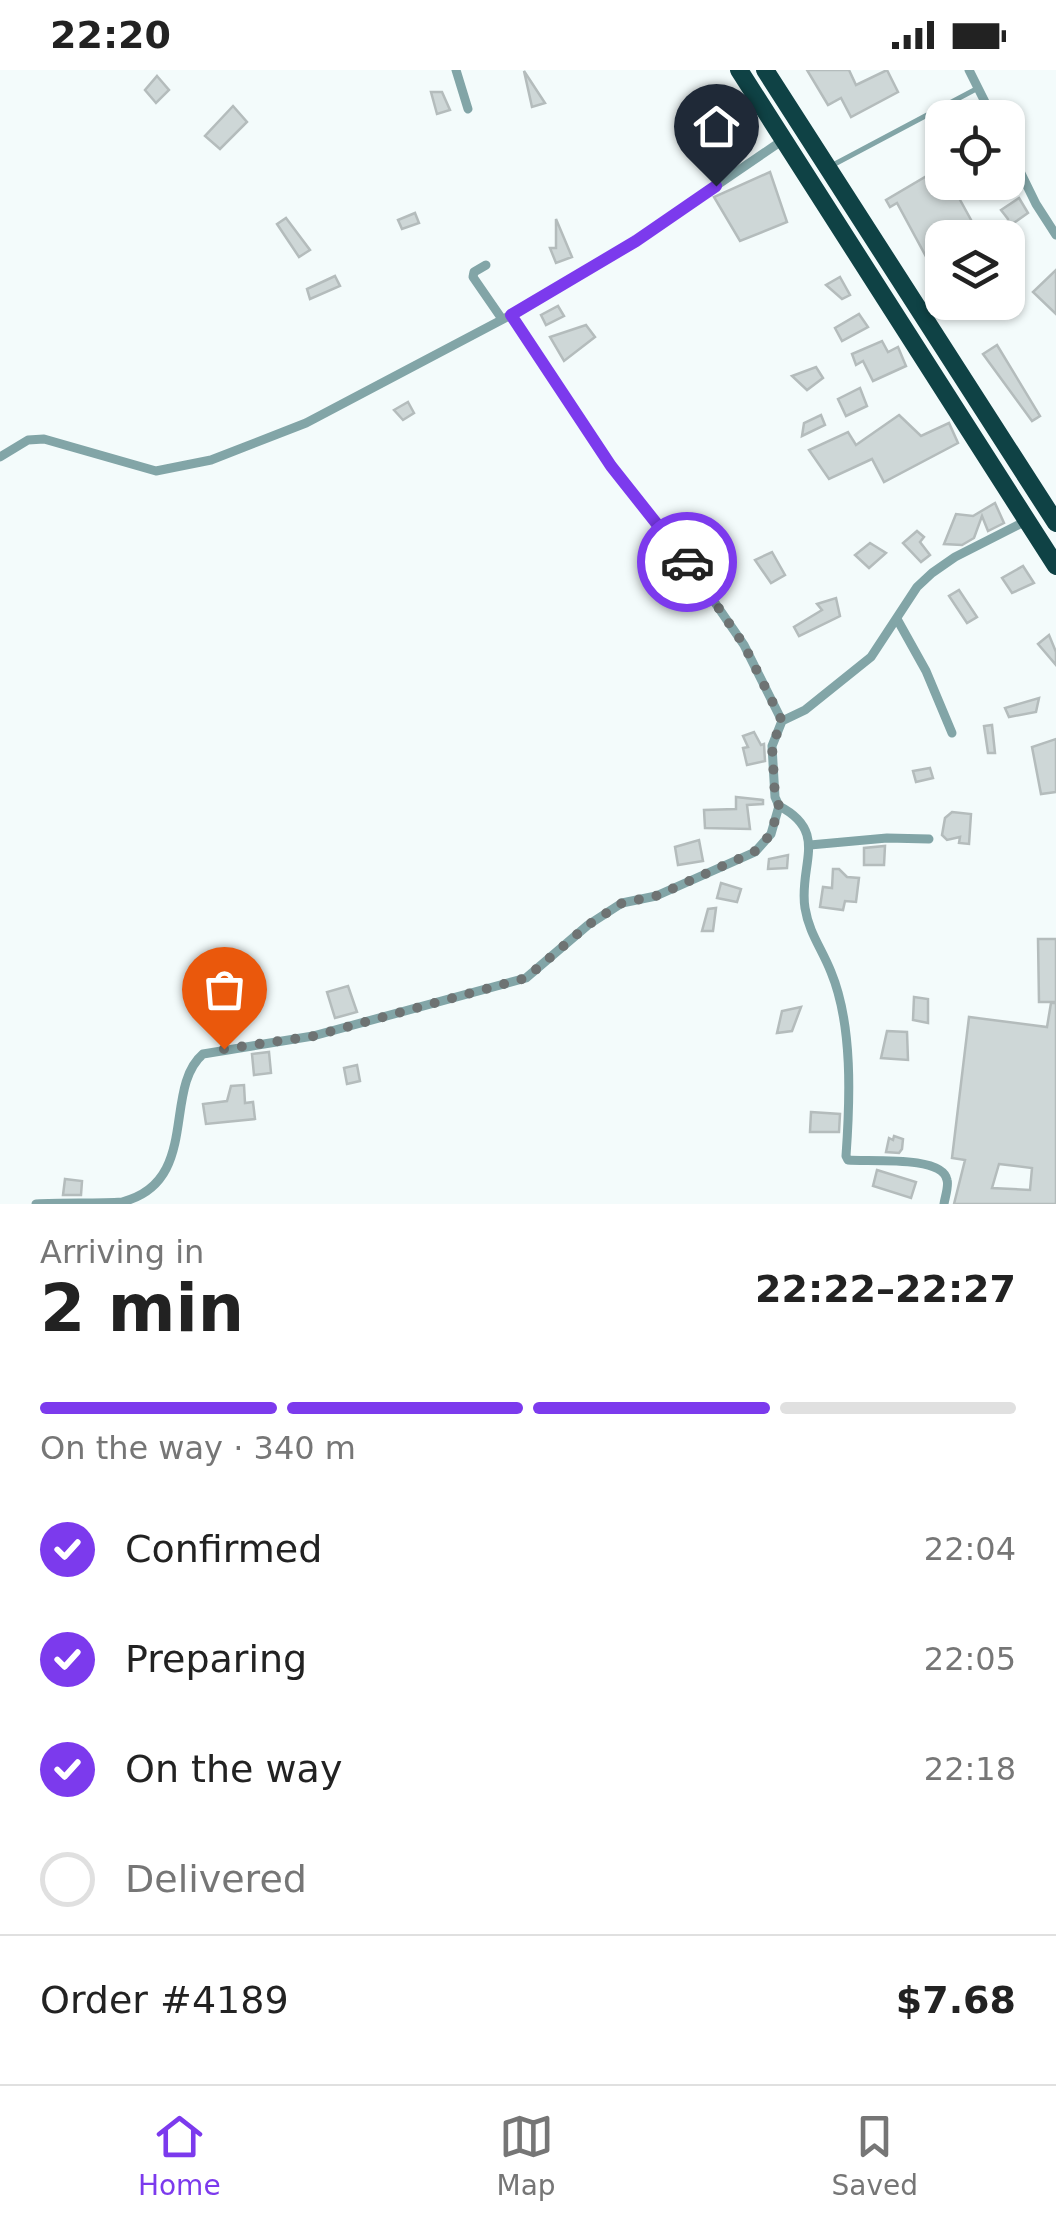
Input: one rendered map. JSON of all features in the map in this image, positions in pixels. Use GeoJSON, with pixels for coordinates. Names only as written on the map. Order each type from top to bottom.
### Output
{"type":"FeatureCollection","features":[{"type":"Feature","properties":{"kind":"highway"},"geometry":{"type":"LineString","coordinates":[[739,70],[782,140],[835,200],[1056,523]]}},
{"type":"Feature","properties":{"kind":"highway"},"geometry":{"type":"LineString","coordinates":[[765,70],[826,168],[835,200],[1056,566]]}},
{"type":"Feature","properties":{"kind":"street"},"geometry":{"type":"LineString","coordinates":[[456,70],[468,109]]}},
{"type":"Feature","properties":{"kind":"street"},"geometry":{"type":"LineString","coordinates":[[969,70],[984,100]]}},
{"type":"Feature","properties":{"kind":"street"},"geometry":{"type":"LineString","coordinates":[[0,457],[28,440],[44,440],[156,471],[212,460],[306,423],[507,317],[636,241],[782,140]]}},
{"type":"Feature","properties":{"kind":"street"},"geometry":{"type":"LineString","coordinates":[[1025,182],[1056,234]]}},
{"type":"Feature","properties":{"kind":"street"},"geometry":{"type":"LineString","coordinates":[[486,265],[473,277],[507,317],[611,466],[689,565],[744,645],[782,721]]}},
{"type":"Feature","properties":{"kind":"street"},"geometry":{"type":"LineString","coordinates":[[36,1204],[116,1204],[135,1198],[152,1186],[168,1164],[178,1139],[186,1086],[194,1062],[203,1054],[314,1036],[526,978],[588,925],[622,903],[656,896],[754,852],[771,834],[779,806],[772,746],[782,721],[805,710],[870,657],[916,587],[932,573],[1027,521]]}},
{"type":"Feature","properties":{"kind":"street"},"geometry":{"type":"LineString","coordinates":[[897,618],[926,671],[952,732]]}},
{"type":"Feature","properties":{"kind":"street"},"geometry":{"type":"LineString","coordinates":[[779,806],[802,824],[810,845],[804,904],[811,935],[832,972],[843,1024],[851,1092],[846,1156],[848,1160],[936,1168],[948,1180],[944,1204]]}},
{"type":"Feature","properties":{"kind":"street"},"geometry":{"type":"LineString","coordinates":[[810,845],[887,838],[929,839]]}},
{"type":"Feature","properties":{"kind":"lane"},"geometry":{"type":"LineString","coordinates":[[826,168],[852,158],[978,88]]}},
{"type":"Feature","properties":{"kind":"building"},"geometry":{"type":"Polygon","coordinates":[[[807,70],[849,70],[856,85],[887,70],[898,92],[851,117],[841,98],[828,105],[807,70]]]}},
{"type":"Feature","properties":{"kind":"building"},"geometry":{"type":"Polygon","coordinates":[[[524,71],[545,103],[532,107],[524,71]]]}},
{"type":"Feature","properties":{"kind":"building"},"geometry":{"type":"Polygon","coordinates":[[[157,76],[169,90],[156,103],[145,90],[157,76]]]}},
{"type":"Feature","properties":{"kind":"building"},"geometry":{"type":"Polygon","coordinates":[[[431,92],[442,92],[450,110],[437,114],[431,92]]]}},
{"type":"Feature","properties":{"kind":"building"},"geometry":{"type":"Polygon","coordinates":[[[233,106],[247,122],[220,149],[205,136],[233,106]]]}},
{"type":"Feature","properties":{"kind":"building"},"geometry":{"type":"Polygon","coordinates":[[[770,172],[787,222],[740,241],[714,197],[770,172]]]}},
{"type":"Feature","properties":{"kind":"building"},"geometry":{"type":"Polygon","coordinates":[[[925,177],[925,200],[960,200],[971,220],[925,220],[925,255],[897,203],[890,207],[886,200],[925,177]]]}},
{"type":"Feature","properties":{"kind":"building"},"geometry":{"type":"Polygon","coordinates":[[[1020,200],[1028,213],[1018,220],[1008,220],[1001,210],[1020,200]]]}},
{"type":"Feature","properties":{"kind":"building"},"geometry":{"type":"Polygon","coordinates":[[[415,213],[419,223],[402,229],[398,220],[415,213]]]}},
{"type":"Feature","properties":{"kind":"building"},"geometry":{"type":"Polygon","coordinates":[[[286,218],[310,250],[299,257],[277,224],[286,218]]]}},
{"type":"Feature","properties":{"kind":"building"},"geometry":{"type":"Polygon","coordinates":[[[556,219],[572,257],[556,263],[550,248],[556,248],[556,219]]]}},
{"type":"Feature","properties":{"kind":"building"},"geometry":{"type":"Polygon","coordinates":[[[1056,270],[1056,314],[1033,292],[1056,270]]]}},
{"type":"Feature","properties":{"kind":"building"},"geometry":{"type":"Polygon","coordinates":[[[335,276],[340,286],[310,299],[307,289],[335,276]]]}},
{"type":"Feature","properties":{"kind":"building"},"geometry":{"type":"Polygon","coordinates":[[[840,277],[850,295],[842,299],[826,285],[840,277]]]}},
{"type":"Feature","properties":{"kind":"building"},"geometry":{"type":"Polygon","coordinates":[[[558,306],[564,316],[546,325],[541,315],[558,306]]]}},
{"type":"Feature","properties":{"kind":"building"},"geometry":{"type":"Polygon","coordinates":[[[859,314],[868,327],[842,341],[835,328],[859,314]]]}},
{"type":"Feature","properties":{"kind":"building"},"geometry":{"type":"Polygon","coordinates":[[[586,325],[595,337],[564,361],[550,337],[586,325]]]}},
{"type":"Feature","properties":{"kind":"building"},"geometry":{"type":"Polygon","coordinates":[[[882,341],[888,352],[898,347],[906,366],[873,381],[863,361],[856,365],[852,354],[882,341]]]}},
{"type":"Feature","properties":{"kind":"building"},"geometry":{"type":"Polygon","coordinates":[[[997,345],[1040,416],[1032,421],[983,354],[997,345]]]}},
{"type":"Feature","properties":{"kind":"building"},"geometry":{"type":"Polygon","coordinates":[[[816,367],[823,378],[807,390],[792,376],[816,367]]]}},
{"type":"Feature","properties":{"kind":"building"},"geometry":{"type":"Polygon","coordinates":[[[860,388],[867,406],[846,416],[838,399],[860,388]]]}},
{"type":"Feature","properties":{"kind":"building"},"geometry":{"type":"Polygon","coordinates":[[[408,402],[414,413],[403,420],[394,410],[408,402]]]}},
{"type":"Feature","properties":{"kind":"building"},"geometry":{"type":"Polygon","coordinates":[[[821,415],[825,425],[802,436],[804,423],[821,415]]]}},
{"type":"Feature","properties":{"kind":"building"},"geometry":{"type":"Polygon","coordinates":[[[899,415],[921,436],[949,423],[958,443],[884,482],[872,459],[829,479],[809,450],[848,432],[856,445],[899,415]]]}},
{"type":"Feature","properties":{"kind":"building"},"geometry":{"type":"Polygon","coordinates":[[[995,503],[1004,523],[988,531],[982,516],[974,538],[962,545],[944,544],[956,514],[973,516],[995,503]]]}},
{"type":"Feature","properties":{"kind":"building"},"geometry":{"type":"Polygon","coordinates":[[[917,531],[924,537],[920,542],[930,555],[921,562],[903,543],[917,531]]]}},
{"type":"Feature","properties":{"kind":"building"},"geometry":{"type":"Polygon","coordinates":[[[870,543],[886,553],[869,568],[855,555],[870,543]]]}},
{"type":"Feature","properties":{"kind":"building"},"geometry":{"type":"Polygon","coordinates":[[[772,552],[785,575],[771,583],[755,560],[772,552]]]}},
{"type":"Feature","properties":{"kind":"building"},"geometry":{"type":"Polygon","coordinates":[[[1023,566],[1034,583],[1012,593],[1002,578],[1023,566]]]}},
{"type":"Feature","properties":{"kind":"building"},"geometry":{"type":"Polygon","coordinates":[[[959,590],[977,617],[967,623],[949,596],[959,590]]]}},
{"type":"Feature","properties":{"kind":"building"},"geometry":{"type":"Polygon","coordinates":[[[836,598],[840,616],[799,636],[794,627],[822,610],[817,604],[836,598]]]}},
{"type":"Feature","properties":{"kind":"building"},"geometry":{"type":"Polygon","coordinates":[[[1049,635],[1056,652],[1056,665],[1038,644],[1049,635]]]}},
{"type":"Feature","properties":{"kind":"building"},"geometry":{"type":"Polygon","coordinates":[[[1039,698],[1036,712],[1009,717],[1005,708],[1039,698]]]}},
{"type":"Feature","properties":{"kind":"building"},"geometry":{"type":"Polygon","coordinates":[[[992,725],[995,753],[988,753],[984,726],[992,725]]]}},
{"type":"Feature","properties":{"kind":"building"},"geometry":{"type":"Polygon","coordinates":[[[754,732],[764,744],[765,761],[747,765],[743,748],[748,747],[743,736],[754,732]]]}},
{"type":"Feature","properties":{"kind":"building"},"geometry":{"type":"Polygon","coordinates":[[[1056,739],[1056,792],[1041,794],[1032,747],[1056,739]]]}},
{"type":"Feature","properties":{"kind":"building"},"geometry":{"type":"Polygon","coordinates":[[[930,768],[933,778],[916,782],[913,771],[930,768]]]}},
{"type":"Feature","properties":{"kind":"building"},"geometry":{"type":"Polygon","coordinates":[[[736,797],[763,800],[763,804],[747,805],[750,829],[705,828],[704,810],[736,809],[736,797]]]}},
{"type":"Feature","properties":{"kind":"building"},"geometry":{"type":"Polygon","coordinates":[[[952,812],[971,814],[969,844],[959,843],[960,837],[947,840],[942,835],[945,818],[952,812]]]}},
{"type":"Feature","properties":{"kind":"building"},"geometry":{"type":"Polygon","coordinates":[[[699,840],[703,861],[678,865],[675,847],[699,840]]]}},
{"type":"Feature","properties":{"kind":"building"},"geometry":{"type":"Polygon","coordinates":[[[885,846],[884,865],[864,865],[864,848],[885,846]]]}},
{"type":"Feature","properties":{"kind":"building"},"geometry":{"type":"Polygon","coordinates":[[[788,855],[787,868],[768,869],[769,859],[788,855]]]}},
{"type":"Feature","properties":{"kind":"building"},"geometry":{"type":"Polygon","coordinates":[[[833,869],[859,878],[856,902],[845,901],[843,910],[820,907],[823,887],[832,888],[833,869]]]}},
{"type":"Feature","properties":{"kind":"building"},"geometry":{"type":"Polygon","coordinates":[[[721,883],[741,889],[737,902],[717,898],[721,883]]]}},
{"type":"Feature","properties":{"kind":"building"},"geometry":{"type":"Polygon","coordinates":[[[716,908],[713,931],[702,931],[708,909],[716,908]]]}},
{"type":"Feature","properties":{"kind":"building"},"geometry":{"type":"Polygon","coordinates":[[[1038,939],[1056,939],[1056,1002],[1039,1002],[1038,939]]]}},
{"type":"Feature","properties":{"kind":"building"},"geometry":{"type":"Polygon","coordinates":[[[348,986],[357,1012],[335,1018],[327,992],[348,986]]]}},
{"type":"Feature","properties":{"kind":"building"},"geometry":{"type":"Polygon","coordinates":[[[914,997],[928,999],[928,1023],[913,1020],[914,997]]]}},
{"type":"Feature","properties":{"kind":"building"},"geometry":{"type":"Polygon","coordinates":[[[1051,1003],[1056,1003],[1056,1204],[954,1204],[965,1160],[952,1158],[969,1017],[1047,1027],[1051,1003]],[[999,1164],[992,1188],[1030,1190],[1032,1168],[999,1164]]]}},
{"type":"Feature","properties":{"kind":"building"},"geometry":{"type":"Polygon","coordinates":[[[801,1007],[792,1031],[777,1033],[782,1011],[801,1007]]]}},
{"type":"Feature","properties":{"kind":"building"},"geometry":{"type":"Polygon","coordinates":[[[887,1031],[907,1032],[908,1060],[881,1058],[887,1031]]]}},
{"type":"Feature","properties":{"kind":"building"},"geometry":{"type":"Polygon","coordinates":[[[269,1052],[271,1073],[254,1075],[252,1054],[269,1052]]]}},
{"type":"Feature","properties":{"kind":"building"},"geometry":{"type":"Polygon","coordinates":[[[357,1065],[360,1081],[347,1084],[344,1068],[357,1065]]]}},
{"type":"Feature","properties":{"kind":"building"},"geometry":{"type":"Polygon","coordinates":[[[244,1085],[245,1103],[253,1102],[255,1119],[206,1124],[203,1104],[227,1101],[231,1086],[244,1085]]]}},
{"type":"Feature","properties":{"kind":"building"},"geometry":{"type":"Polygon","coordinates":[[[811,1112],[840,1114],[839,1132],[810,1132],[811,1112]]]}},
{"type":"Feature","properties":{"kind":"building"},"geometry":{"type":"Polygon","coordinates":[[[894,1136],[903,1139],[902,1149],[899,1153],[886,1152],[889,1138],[893,1140],[894,1136]]]}},
{"type":"Feature","properties":{"kind":"building"},"geometry":{"type":"Polygon","coordinates":[[[877,1170],[916,1182],[911,1198],[873,1186],[877,1170]]]}},
{"type":"Feature","properties":{"kind":"building"},"geometry":{"type":"Polygon","coordinates":[[[65,1179],[82,1181],[81,1195],[63,1195],[65,1179]]]}},
{"type":"Feature","properties":{"kind":"way so far"},"geometry":{"type":"LineString","coordinates":[[224,1049],[314,1036],[505,986],[526,978],[588,925],[622,903],[656,896],[754,852],[771,834],[779,806],[772,746],[782,721],[744,645],[687,562]]}},
{"type":"Feature","properties":{"kind":"route"},"geometry":{"type":"LineString","coordinates":[[687,562],[611,466],[511,315],[636,241],[716,186]]}}]}
